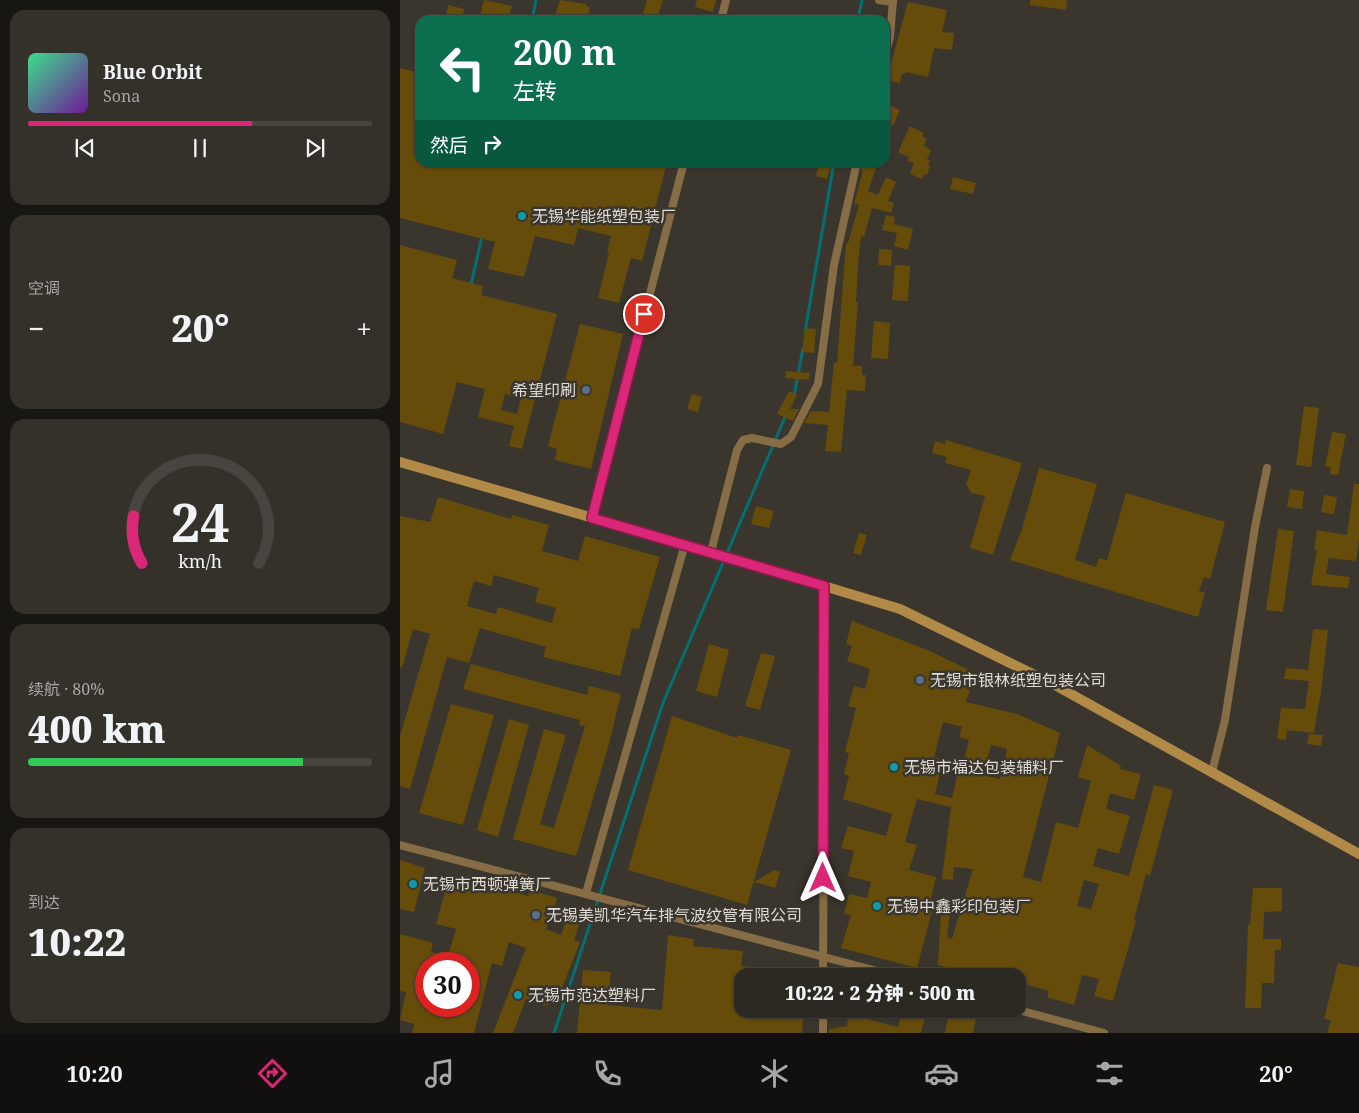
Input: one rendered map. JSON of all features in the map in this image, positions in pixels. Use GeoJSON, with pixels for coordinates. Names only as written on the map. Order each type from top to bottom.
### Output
{"type":"FeatureCollection","features":[{"type":"Feature","properties":{"kind":"street"},"geometry":{"type":"LineString","coordinates":[[722,15],[726,0]]}},
{"type":"Feature","properties":{"kind":"street"},"geometry":{"type":"LineString","coordinates":[[878,0],[893,1],[890,36]]}},
{"type":"Feature","properties":{"kind":"street"},"geometry":{"type":"LineString","coordinates":[[592,518],[683,167]]}},
{"type":"Feature","properties":{"kind":"street"},"geometry":{"type":"LineString","coordinates":[[715,553],[737,450],[743,440],[752,438],[781,444],[791,437],[818,384],[834,265],[856,167]]}},
{"type":"Feature","properties":{"kind":"street"},"geometry":{"type":"LineString","coordinates":[[400,462],[685,544],[900,610],[1053,684],[1359,854]]}},
{"type":"Feature","properties":{"kind":"street"},"geometry":{"type":"LineString","coordinates":[[1212,772],[1225,720],[1255,527],[1267,468]]}},
{"type":"Feature","properties":{"kind":"street"},"geometry":{"type":"LineString","coordinates":[[589,894],[685,544]]}},
{"type":"Feature","properties":{"kind":"street"},"geometry":{"type":"LineString","coordinates":[[823,968],[824,586]]}},
{"type":"Feature","properties":{"kind":"street"},"geometry":{"type":"LineString","coordinates":[[400,845],[605,898],[810,955],[822,956],[866,968]]}},
{"type":"Feature","properties":{"kind":"street"},"geometry":{"type":"LineString","coordinates":[[1026,1012],[1104,1033]]}},
{"type":"Feature","properties":{"kind":"street"},"geometry":{"type":"LineString","coordinates":[[823,1018],[823,1033]]}},
{"type":"Feature","properties":{"kind":"building"},"geometry":{"type":"Polygon","coordinates":[[[484,0],[512,6],[509,15],[495,13],[494,15],[480,15],[484,0]]]}},
{"type":"Feature","properties":{"kind":"building"},"geometry":{"type":"Polygon","coordinates":[[[560,0],[586,4],[586,6],[590,7],[588,15],[555,15],[560,0]]]}},
{"type":"Feature","properties":{"kind":"building"},"geometry":{"type":"Polygon","coordinates":[[[647,0],[663,0],[658,15],[642,15],[647,0]]]}},
{"type":"Feature","properties":{"kind":"building"},"geometry":{"type":"Polygon","coordinates":[[[697,0],[716,0],[713,12],[695,7],[697,0]]]}},
{"type":"Feature","properties":{"kind":"building"},"geometry":{"type":"Polygon","coordinates":[[[1030,0],[1067,0],[1066,10],[1030,5],[1030,0]]]}},
{"type":"Feature","properties":{"kind":"building"},"geometry":{"type":"Polygon","coordinates":[[[908,2],[947,10],[942,32],[954,33],[952,50],[934,48],[928,77],[905,72],[905,74],[902,74],[900,83],[890,81],[892,71],[890,71],[908,2]]]}},
{"type":"Feature","properties":{"kind":"building"},"geometry":{"type":"Polygon","coordinates":[[[448,5],[464,9],[463,15],[446,15],[448,5]]]}},
{"type":"Feature","properties":{"kind":"building"},"geometry":{"type":"Polygon","coordinates":[[[400,68],[415,72],[415,167],[666,167],[642,261],[631,258],[619,303],[598,298],[609,253],[607,252],[611,236],[578,228],[574,245],[535,236],[524,277],[488,269],[495,242],[400,218],[400,68]]]}},
{"type":"Feature","properties":{"kind":"building"},"geometry":{"type":"Polygon","coordinates":[[[890,105],[900,110],[893,126],[890,124],[890,105]]]}},
{"type":"Feature","properties":{"kind":"building"},"geometry":{"type":"Polygon","coordinates":[[[910,126],[924,133],[922,136],[927,139],[924,146],[931,150],[927,159],[930,161],[928,165],[930,166],[927,175],[924,174],[922,179],[910,174],[914,163],[907,161],[909,157],[899,153],[910,126]]]}},
{"type":"Feature","properties":{"kind":"building"},"geometry":{"type":"Polygon","coordinates":[[[819,167],[830,167],[827,179],[816,176],[819,167]]]}},
{"type":"Feature","properties":{"kind":"building"},"geometry":{"type":"Polygon","coordinates":[[[862,167],[876,167],[868,191],[878,195],[886,177],[896,182],[888,201],[894,203],[891,213],[872,208],[864,237],[861,236],[853,366],[862,366],[862,375],[866,375],[865,391],[847,390],[841,452],[825,451],[828,425],[804,423],[811,411],[829,412],[834,363],[837,363],[846,243],[848,243],[859,205],[854,204],[863,171],[861,170],[862,167]]]}},
{"type":"Feature","properties":{"kind":"building"},"geometry":{"type":"Polygon","coordinates":[[[953,177],[976,183],[973,194],[950,189],[953,177]]]}},
{"type":"Feature","properties":{"kind":"building"},"geometry":{"type":"Polygon","coordinates":[[[886,215],[895,217],[894,224],[913,229],[908,250],[894,246],[897,233],[882,230],[886,215]]]}},
{"type":"Feature","properties":{"kind":"building"},"geometry":{"type":"Polygon","coordinates":[[[400,245],[457,260],[452,278],[483,286],[481,295],[557,314],[522,449],[509,446],[514,426],[478,417],[485,389],[457,382],[443,434],[400,422],[400,245]],[[505,394],[501,410],[517,414],[521,398],[505,394]]]}},
{"type":"Feature","properties":{"kind":"building"},"geometry":{"type":"Polygon","coordinates":[[[879,249],[892,250],[891,266],[878,265],[879,249]]]}},
{"type":"Feature","properties":{"kind":"building"},"geometry":{"type":"Polygon","coordinates":[[[895,265],[910,266],[908,301],[892,300],[895,265]]]}},
{"type":"Feature","properties":{"kind":"building"},"geometry":{"type":"Polygon","coordinates":[[[874,321],[890,323],[888,359],[871,358],[874,321]]]}},
{"type":"Feature","properties":{"kind":"building","name":"希望印刷"},"geometry":{"type":"Polygon","coordinates":[[[580,324],[623,334],[591,469],[555,460],[557,449],[548,446],[580,324]]]}},
{"type":"Feature","properties":{"kind":"building"},"geometry":{"type":"Polygon","coordinates":[[[805,328],[816,329],[814,353],[802,352],[805,328]]]}},
{"type":"Feature","properties":{"kind":"building"},"geometry":{"type":"Polygon","coordinates":[[[786,371],[810,373],[809,380],[785,378],[786,371]]]}},
{"type":"Feature","properties":{"kind":"building"},"geometry":{"type":"Polygon","coordinates":[[[789,391],[797,395],[790,409],[799,409],[793,421],[777,414],[789,391]]]}},
{"type":"Feature","properties":{"kind":"building"},"geometry":{"type":"Polygon","coordinates":[[[692,394],[702,397],[698,412],[687,409],[692,394]]]}},
{"type":"Feature","properties":{"kind":"building"},"geometry":{"type":"Polygon","coordinates":[[[1304,406],[1319,408],[1311,467],[1296,465],[1304,406]]]}},
{"type":"Feature","properties":{"kind":"building"},"geometry":{"type":"Polygon","coordinates":[[[1332,432],[1346,434],[1338,475],[1330,474],[1331,467],[1325,467],[1332,432]]]}},
{"type":"Feature","properties":{"kind":"building"},"geometry":{"type":"Polygon","coordinates":[[[946,440],[1022,463],[993,555],[970,548],[985,496],[971,493],[966,484],[971,470],[945,463],[947,457],[932,453],[935,441],[945,444],[946,440]]]}},
{"type":"Feature","properties":{"kind":"building"},"geometry":{"type":"Polygon","coordinates":[[[1039,468],[1097,484],[1075,560],[1096,567],[1099,558],[1107,560],[1126,493],[1225,522],[1210,579],[1204,577],[1199,591],[1205,593],[1198,617],[1010,560],[1022,529],[1039,468]]]}},
{"type":"Feature","properties":{"kind":"building"},"geometry":{"type":"Polygon","coordinates":[[[1354,484],[1359,484],[1359,539],[1356,561],[1329,558],[1326,574],[1350,577],[1348,588],[1311,585],[1317,550],[1314,550],[1317,530],[1347,535],[1354,484]]]}},
{"type":"Feature","properties":{"kind":"building"},"geometry":{"type":"Polygon","coordinates":[[[1290,489],[1304,491],[1302,509],[1287,507],[1290,489]]]}},
{"type":"Feature","properties":{"kind":"building"},"geometry":{"type":"Polygon","coordinates":[[[1324,495],[1337,497],[1334,514],[1321,512],[1324,495]]]}},
{"type":"Feature","properties":{"kind":"building"},"geometry":{"type":"Polygon","coordinates":[[[438,497],[511,519],[512,515],[549,525],[542,551],[578,561],[585,536],[660,557],[639,629],[632,628],[620,676],[543,657],[546,647],[480,628],[469,663],[447,657],[410,789],[400,786],[400,736],[430,634],[413,629],[402,668],[400,667],[400,516],[430,522],[438,497]],[[494,575],[491,586],[474,581],[467,606],[496,614],[498,607],[552,623],[556,608],[535,602],[539,588],[494,575]]]}},
{"type":"Feature","properties":{"kind":"building"},"geometry":{"type":"Polygon","coordinates":[[[756,506],[774,511],[769,528],[751,524],[756,506]]]}},
{"type":"Feature","properties":{"kind":"building"},"geometry":{"type":"Polygon","coordinates":[[[1278,529],[1294,531],[1283,612],[1266,610],[1278,529]]]}},
{"type":"Feature","properties":{"kind":"building"},"geometry":{"type":"Polygon","coordinates":[[[859,533],[867,535],[861,555],[853,553],[859,533]]]}},
{"type":"Feature","properties":{"kind":"building"},"geometry":{"type":"Polygon","coordinates":[[[852,621],[930,651],[975,673],[966,702],[1017,714],[1060,733],[1023,877],[1041,882],[1056,822],[1078,828],[1091,781],[1078,777],[1087,745],[1121,766],[1120,769],[1141,774],[1134,800],[1110,793],[1106,809],[1130,816],[1119,854],[1098,848],[1093,866],[1129,876],[1154,785],[1173,790],[1150,876],[1146,874],[1134,920],[1136,921],[1113,1001],[1094,996],[1099,979],[1082,975],[1074,1005],[1047,997],[1049,991],[1026,985],[1026,968],[949,968],[938,965],[941,909],[950,911],[947,938],[952,939],[973,869],[954,867],[953,880],[942,879],[951,807],[917,799],[905,842],[917,845],[909,870],[936,877],[929,906],[933,907],[917,968],[841,948],[851,915],[844,914],[849,894],[867,898],[871,882],[848,876],[854,851],[841,848],[848,826],[886,836],[892,814],[843,799],[849,776],[844,774],[849,753],[845,752],[856,708],[848,706],[854,686],[865,689],[870,669],[847,661],[852,646],[846,644],[852,621]],[[943,722],[934,757],[943,760],[935,794],[952,798],[959,768],[962,769],[969,740],[959,737],[962,727],[943,722]],[[991,745],[983,775],[1000,779],[1007,749],[991,745]],[[1084,880],[1077,906],[1091,909],[1099,884],[1084,880]]]}},
{"type":"Feature","properties":{"kind":"building"},"geometry":{"type":"Polygon","coordinates":[[[1313,629],[1328,630],[1320,701],[1314,733],[1287,730],[1286,740],[1277,739],[1281,708],[1305,709],[1309,681],[1284,679],[1286,668],[1308,670],[1313,629]]]}},
{"type":"Feature","properties":{"kind":"building"},"geometry":{"type":"Polygon","coordinates":[[[709,644],[729,650],[717,697],[696,691],[709,644]]]}},
{"type":"Feature","properties":{"kind":"building"},"geometry":{"type":"Polygon","coordinates":[[[761,653],[775,656],[760,710],[745,706],[761,653]]]}},
{"type":"Feature","properties":{"kind":"building"},"geometry":{"type":"Polygon","coordinates":[[[471,664],[587,695],[589,686],[621,694],[609,744],[576,856],[513,839],[544,729],[566,735],[540,824],[554,828],[585,726],[579,725],[580,720],[463,689],[471,664]]]}},
{"type":"Feature","properties":{"kind":"building"},"geometry":{"type":"Polygon","coordinates":[[[451,704],[494,715],[463,825],[419,813],[451,704]]]}},
{"type":"Feature","properties":{"kind":"building"},"geometry":{"type":"Polygon","coordinates":[[[672,716],[737,738],[738,735],[791,750],[747,905],[628,870],[672,716]]]}},
{"type":"Feature","properties":{"kind":"building"},"geometry":{"type":"Polygon","coordinates":[[[509,719],[529,725],[498,837],[477,830],[509,719]]]}},
{"type":"Feature","properties":{"kind":"building"},"geometry":{"type":"Polygon","coordinates":[[[1309,734],[1323,735],[1321,746],[1307,744],[1309,734]]]}},
{"type":"Feature","properties":{"kind":"building","name":"无锡市西顿弹簧厂"},"geometry":{"type":"Polygon","coordinates":[[[400,860],[425,868],[414,912],[400,909],[400,860]]]}},
{"type":"Feature","properties":{"kind":"building"},"geometry":{"type":"Polygon","coordinates":[[[774,870],[780,872],[775,888],[754,882],[774,870]]]}},
{"type":"Feature","properties":{"kind":"building"},"geometry":{"type":"Polygon","coordinates":[[[450,874],[503,891],[504,889],[528,896],[530,890],[557,898],[546,929],[561,935],[567,918],[573,919],[575,913],[582,915],[574,940],[580,942],[561,991],[555,988],[548,1006],[526,999],[513,1033],[493,1033],[526,948],[509,942],[502,966],[492,963],[480,1010],[480,952],[449,952],[456,929],[436,924],[450,874]]]}},
{"type":"Feature","properties":{"kind":"building"},"geometry":{"type":"Polygon","coordinates":[[[1253,888],[1282,888],[1282,911],[1264,912],[1263,939],[1281,939],[1281,950],[1275,950],[1274,983],[1262,983],[1261,1008],[1245,1008],[1248,925],[1250,925],[1253,888]]]}},
{"type":"Feature","properties":{"kind":"building"},"geometry":{"type":"Polygon","coordinates":[[[400,934],[433,943],[431,952],[415,952],[415,1017],[478,1017],[474,1033],[412,1033],[414,1024],[400,1020],[406,992],[400,991],[400,934]]]}},
{"type":"Feature","properties":{"kind":"building"},"geometry":{"type":"Polygon","coordinates":[[[668,935],[694,939],[693,946],[743,951],[741,966],[767,968],[734,968],[734,1018],[803,1018],[802,1033],[577,1033],[583,970],[611,972],[608,1005],[662,1010],[668,935]]]}},
{"type":"Feature","properties":{"kind":"building"},"geometry":{"type":"Polygon","coordinates":[[[1338,963],[1359,967],[1359,1033],[1327,1033],[1331,1020],[1324,1019],[1338,963]]]}},
{"type":"Feature","properties":{"kind":"building"},"geometry":{"type":"Polygon","coordinates":[[[848,1018],[863,1018],[898,1027],[900,1018],[925,1018],[921,1033],[829,1033],[829,1029],[847,1026],[848,1018]]]}},
{"type":"Feature","properties":{"kind":"building"},"geometry":{"type":"Polygon","coordinates":[[[948,1018],[976,1018],[973,1033],[945,1033],[948,1018]]]}},
{"type":"Feature","properties":{"kind":"waterway"},"geometry":{"type":"LineString","coordinates":[[533,15],[536,0]]}},
{"type":"Feature","properties":{"kind":"waterway"},"geometry":{"type":"LineString","coordinates":[[859,15],[862,0]]}},
{"type":"Feature","properties":{"kind":"waterway"},"geometry":{"type":"LineString","coordinates":[[805,332],[833,167]]}},
{"type":"Feature","properties":{"kind":"waterway"},"geometry":{"type":"LineString","coordinates":[[471,285],[482,236]]}},
{"type":"Feature","properties":{"kind":"waterway"},"geometry":{"type":"LineString","coordinates":[[794,396],[803,348]]}},
{"type":"Feature","properties":{"kind":"waterway"},"geometry":{"type":"LineString","coordinates":[[554,1033],[663,703],[786,415]]}},
{"type":"Feature","properties":{"kind":"place","name":"无锡华能纸塑包装厂"},"geometry":{"type":"Point","coordinates":[522,216]}},
{"type":"Feature","properties":{"kind":"place","name":"希望印刷"},"geometry":{"type":"Point","coordinates":[586,390]}},
{"type":"Feature","properties":{"kind":"place","name":"无锡市银林纸塑包装公司"},"geometry":{"type":"Point","coordinates":[920,680]}},
{"type":"Feature","properties":{"kind":"place","name":"无锡市福达包装辅料厂"},"geometry":{"type":"Point","coordinates":[894,767]}},
{"type":"Feature","properties":{"kind":"place","name":"无锡市西顿弹簧厂"},"geometry":{"type":"Point","coordinates":[413,884]}},
{"type":"Feature","properties":{"kind":"place","name":"无锡中鑫彩印包装厂"},"geometry":{"type":"Point","coordinates":[877,906]}},
{"type":"Feature","properties":{"kind":"place","name":"无锡美凯华汽车排气波纹管有限公司"},"geometry":{"type":"Point","coordinates":[536,915]}},
{"type":"Feature","properties":{"kind":"place","name":"无锡市范达塑料厂"},"geometry":{"type":"Point","coordinates":[518,995]}},
{"type":"Feature","properties":{"kind":"route"},"geometry":{"type":"LineString","coordinates":[[644,314],[592,518],[824,586],[823,878]]}}]}
